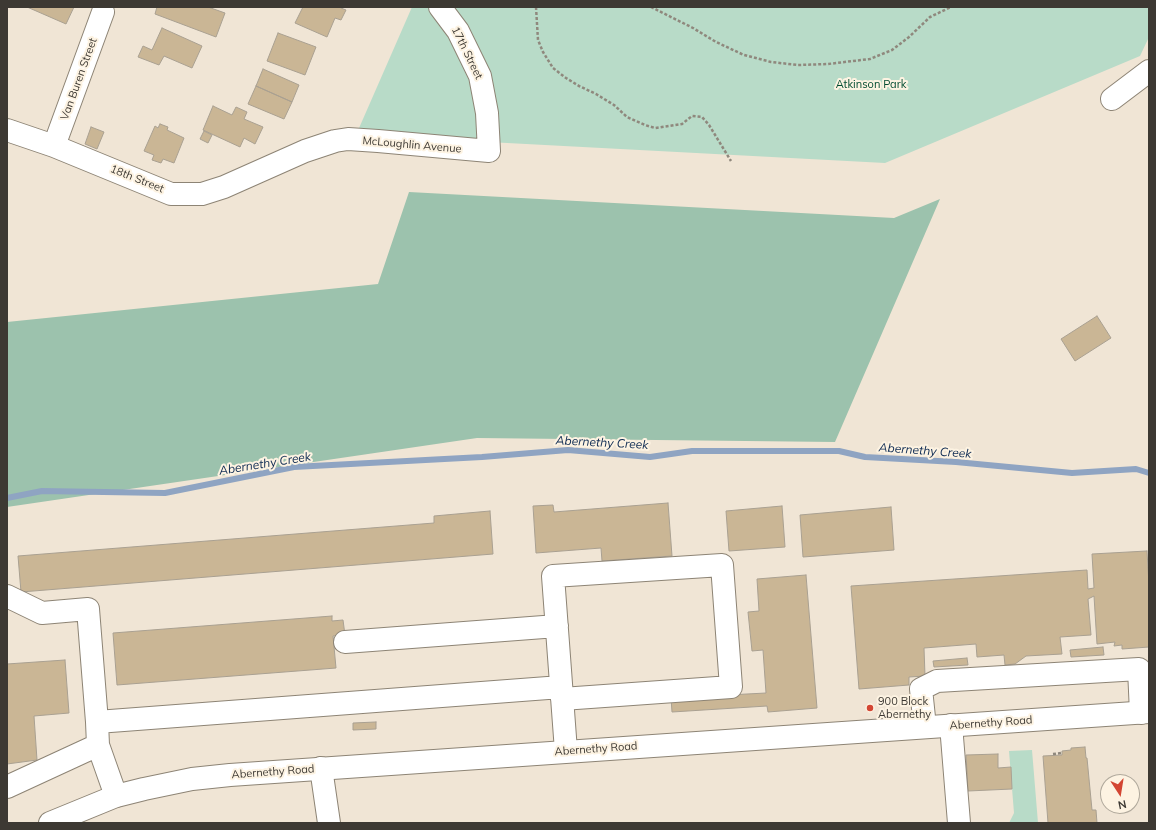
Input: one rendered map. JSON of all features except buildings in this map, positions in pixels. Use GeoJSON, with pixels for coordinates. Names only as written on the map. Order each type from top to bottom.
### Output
{"type":"FeatureCollection","features":[{"type":"Feature","properties":{"kind":"main road","name":"17th Street"},"geometry":{"type":"LineString","coordinates":[[440,7],[458,30],[480,76],[488,113],[489,152]]}},
{"type":"Feature","properties":{"kind":"main road","name":"Van Buren Street"},"geometry":{"type":"LineString","coordinates":[[54,146],[103,12]]}},
{"type":"Feature","properties":{"kind":"main road"},"geometry":{"type":"LineString","coordinates":[[1112,99],[1149,71]]}},
{"type":"Feature","properties":{"kind":"main road","name":"18th Street"},"geometry":{"type":"LineString","coordinates":[[7,130],[54,146],[171,194],[202,194],[224,187],[305,151],[335,141]]}},
{"type":"Feature","properties":{"kind":"main road","name":"McLoughlin Avenue"},"geometry":{"type":"LineString","coordinates":[[335,141],[348,139],[378,141],[489,152]]}},
{"type":"Feature","properties":{"kind":"main road"},"geometry":{"type":"LineString","coordinates":[[97,722],[562,693],[731,687],[722,565],[554,576],[557,626],[562,693],[566,751]]}},
{"type":"Feature","properties":{"kind":"main road"},"geometry":{"type":"LineString","coordinates":[[7,596],[42,613],[88,609],[98,745],[116,796]]}},
{"type":"Feature","properties":{"kind":"main road"},"geometry":{"type":"LineString","coordinates":[[345,642],[557,626]]}},
{"type":"Feature","properties":{"kind":"main road"},"geometry":{"type":"LineString","coordinates":[[925,727],[921,689],[937,681],[1144,668],[1145,713]]}},
{"type":"Feature","properties":{"kind":"main road","name":"Abernethy Road"},"geometry":{"type":"LineString","coordinates":[[50,823],[116,796],[192,779],[230,775],[566,751],[1145,713]]}},
{"type":"Feature","properties":{"kind":"main road"},"geometry":{"type":"LineString","coordinates":[[951,726],[959,823]]}},
{"type":"Feature","properties":{"kind":"main road"},"geometry":{"type":"LineString","coordinates":[[7,787],[98,745]]}},
{"type":"Feature","properties":{"kind":"main road"},"geometry":{"type":"LineString","coordinates":[[321,768],[329,823]]}},
{"type":"Feature","properties":{"kind":"path"},"geometry":{"type":"LineString","coordinates":[[536,7],[538,40],[543,52],[553,68],[579,86],[614,105],[627,117],[645,125],[655,128],[682,124],[692,116],[702,117],[709,125],[731,161]]}},
{"type":"Feature","properties":{"kind":"path"},"geometry":{"type":"LineString","coordinates":[[651,7],[693,28],[716,42],[744,55],[771,62],[798,65],[828,64],[870,59],[892,50],[909,37],[930,17],[951,7]]}},
{"type":"Feature","properties":{"kind":"path"},"geometry":{"type":"LineString","coordinates":[[1053,754],[1062,753]]}},
{"type":"Feature","properties":{"kind":"green space","name":"Atkinson Park"},"geometry":{"type":"Polygon","coordinates":[[[412,7],[1149,7],[1149,37],[1140,56],[885,163],[356,135],[412,7]]]}},
{"type":"Feature","properties":{"kind":"green space"},"geometry":{"type":"Polygon","coordinates":[[[409,192],[894,218],[940,199],[835,442],[477,438],[7,507],[7,322],[378,284],[409,192]]]}},
{"type":"Feature","properties":{"kind":"green space"},"geometry":{"type":"Polygon","coordinates":[[[1032,750],[1038,823],[1009,823],[1014,813],[1009,751],[1032,750]]]}},
{"type":"Feature","properties":{"kind":"waterway","name":"Abernethy Creek"},"geometry":{"type":"LineString","coordinates":[[7,498],[42,491],[165,493],[294,467],[482,457],[568,450],[650,457],[692,451],[839,451],[865,457],[956,462],[1072,473],[1136,469],[1149,473]]}},
{"type":"Feature","properties":{"kind":"place","name":"900 Block Abernethy"},"geometry":{"type":"Point","coordinates":[870,708]}}]}
